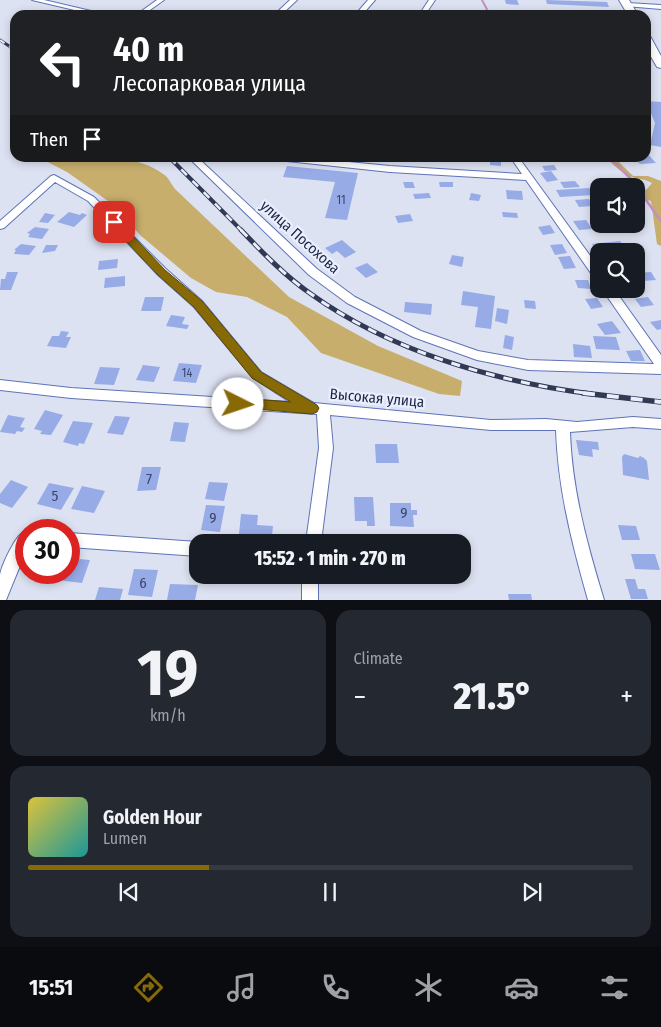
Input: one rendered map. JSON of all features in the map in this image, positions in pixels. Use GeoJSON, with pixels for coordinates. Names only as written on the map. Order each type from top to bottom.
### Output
{"type":"FeatureCollection","features":[{"type":"Feature","properties":{"kind":"main road"},"geometry":{"type":"LineString","coordinates":[[651,47],[661,65]]}},
{"type":"Feature","properties":{"kind":"street"},"geometry":{"type":"LineString","coordinates":[[37,0],[82,10]]}},
{"type":"Feature","properties":{"kind":"street"},"geometry":{"type":"LineString","coordinates":[[146,10],[161,0]]}},
{"type":"Feature","properties":{"kind":"street"},"geometry":{"type":"LineString","coordinates":[[282,0],[293,1]]}},
{"type":"Feature","properties":{"kind":"street"},"geometry":{"type":"LineString","coordinates":[[363,10],[372,0]]}},
{"type":"Feature","properties":{"kind":"street"},"geometry":{"type":"LineString","coordinates":[[283,10],[293,1]]}},
{"type":"Feature","properties":{"kind":"street"},"geometry":{"type":"LineString","coordinates":[[625,2],[661,6]]}},
{"type":"Feature","properties":{"kind":"street","name":"улица Посохова"},"geometry":{"type":"LineString","coordinates":[[197,162],[313,272],[351,300],[417,334],[477,355],[528,366],[661,369]]}},
{"type":"Feature","properties":{"kind":"street"},"geometry":{"type":"LineString","coordinates":[[324,162],[390,169],[528,177]]}},
{"type":"Feature","properties":{"kind":"street"},"geometry":{"type":"LineString","coordinates":[[517,162],[590,263]]}},
{"type":"Feature","properties":{"kind":"street"},"geometry":{"type":"LineString","coordinates":[[0,226],[54,178],[91,199],[162,272],[198,304],[257,375],[318,409],[326,448],[314,534]]}},
{"type":"Feature","properties":{"kind":"street"},"geometry":{"type":"LineString","coordinates":[[614,298],[661,364]]}},
{"type":"Feature","properties":{"kind":"street","name":"Высокая улица"},"geometry":{"type":"LineString","coordinates":[[0,385],[72,393],[318,409],[491,425],[546,424],[563,427],[633,422],[661,424]]}},
{"type":"Feature","properties":{"kind":"street"},"geometry":{"type":"LineString","coordinates":[[563,427],[563,457],[570,500],[582,554],[596,600]]}},
{"type":"Feature","properties":{"kind":"street"},"geometry":{"type":"LineString","coordinates":[[80,541],[189,548]]}},
{"type":"Feature","properties":{"kind":"street"},"geometry":{"type":"LineString","coordinates":[[0,594],[15,558]]}},
{"type":"Feature","properties":{"kind":"street"},"geometry":{"type":"LineString","coordinates":[[310,584],[310,600]]}},
{"type":"Feature","properties":{"kind":"shaded area"},"geometry":{"type":"Polygon","coordinates":[[[48,162],[138,162],[152,167],[166,176],[175,189],[289,297],[378,346],[462,381],[460,396],[439,394],[321,353],[287,317],[247,297],[216,292],[191,278],[140,235],[115,206],[67,172],[48,162]]]}},
{"type":"Feature","properties":{"kind":"shaded area"},"geometry":{"type":"Polygon","coordinates":[[[610,162],[619,162],[633,176],[648,176],[661,181],[661,246],[657,244],[651,201],[645,200],[645,190],[652,183],[645,180],[645,178],[636,178],[625,174],[610,162]]]}},
{"type":"Feature","properties":{"kind":"building"},"geometry":{"type":"Polygon","coordinates":[[[505,0],[517,0],[519,5],[506,4],[505,0]]]}},
{"type":"Feature","properties":{"kind":"building"},"geometry":{"type":"Polygon","coordinates":[[[546,0],[607,2],[609,7],[547,4],[546,0]]]}},
{"type":"Feature","properties":{"kind":"building"},"geometry":{"type":"Polygon","coordinates":[[[651,101],[661,102],[661,147],[651,145],[655,123],[651,113],[651,101]]]}},
{"type":"Feature","properties":{"kind":"building"},"geometry":{"type":"Polygon","coordinates":[[[651,158],[656,163],[640,164],[638,162],[651,162],[651,158]]]}},
{"type":"Feature","properties":{"kind":"building"},"geometry":{"type":"Polygon","coordinates":[[[490,162],[501,162],[501,166],[490,165],[490,162]]]}},
{"type":"Feature","properties":{"kind":"building"},"geometry":{"type":"Polygon","coordinates":[[[554,165],[557,170],[545,171],[542,166],[554,165]]]}},
{"type":"Feature","properties":{"kind":"building"},"geometry":{"type":"Polygon","coordinates":[[[287,166],[358,173],[347,220],[325,218],[335,182],[283,177],[287,166]]]}},
{"type":"Feature","properties":{"kind":"building"},"geometry":{"type":"Polygon","coordinates":[[[551,171],[558,180],[547,182],[540,173],[551,171]]]}},
{"type":"Feature","properties":{"kind":"building"},"geometry":{"type":"Polygon","coordinates":[[[575,181],[580,187],[564,188],[560,182],[575,181]]]}},
{"type":"Feature","properties":{"kind":"building"},"geometry":{"type":"Polygon","coordinates":[[[403,182],[413,182],[415,188],[405,188],[403,182]]]}},
{"type":"Feature","properties":{"kind":"building"},"geometry":{"type":"Polygon","coordinates":[[[439,182],[453,182],[453,187],[440,187],[439,182]]]}},
{"type":"Feature","properties":{"kind":"building"},"geometry":{"type":"Polygon","coordinates":[[[589,188],[590,195],[560,197],[556,190],[589,188]]]}},
{"type":"Feature","properties":{"kind":"building"},"geometry":{"type":"Polygon","coordinates":[[[506,190],[522,191],[523,200],[507,199],[506,190]]]}},
{"type":"Feature","properties":{"kind":"building"},"geometry":{"type":"Polygon","coordinates":[[[429,193],[431,198],[415,199],[413,194],[429,193]]]}},
{"type":"Feature","properties":{"kind":"building"},"geometry":{"type":"Polygon","coordinates":[[[471,193],[481,195],[479,201],[469,200],[471,193]]]}},
{"type":"Feature","properties":{"kind":"building"},"geometry":{"type":"Polygon","coordinates":[[[589,199],[590,206],[579,207],[575,200],[589,199]]]}},
{"type":"Feature","properties":{"kind":"building"},"geometry":{"type":"Polygon","coordinates":[[[69,212],[87,215],[74,227],[57,222],[69,212]]]}},
{"type":"Feature","properties":{"kind":"building"},"geometry":{"type":"Polygon","coordinates":[[[502,212],[517,213],[518,218],[503,217],[502,212]]]}},
{"type":"Feature","properties":{"kind":"building"},"geometry":{"type":"Polygon","coordinates":[[[45,213],[55,215],[48,223],[39,222],[45,213]]]}},
{"type":"Feature","properties":{"kind":"building"},"geometry":{"type":"Polygon","coordinates":[[[410,214],[413,221],[398,223],[395,216],[410,214]]]}},
{"type":"Feature","properties":{"kind":"building"},"geometry":{"type":"Polygon","coordinates":[[[586,220],[590,229],[579,230],[573,221],[586,220]]]}},
{"type":"Feature","properties":{"kind":"building"},"geometry":{"type":"Polygon","coordinates":[[[550,225],[555,233],[543,235],[538,227],[550,225]]]}},
{"type":"Feature","properties":{"kind":"building"},"geometry":{"type":"Polygon","coordinates":[[[35,227],[49,229],[42,239],[28,237],[30,234],[27,233],[35,227]]]}},
{"type":"Feature","properties":{"kind":"building"},"geometry":{"type":"Polygon","coordinates":[[[342,240],[356,252],[345,258],[337,251],[332,254],[325,248],[342,240]]]}},
{"type":"Feature","properties":{"kind":"building"},"geometry":{"type":"Polygon","coordinates":[[[620,241],[622,243],[601,243],[620,241]]]}},
{"type":"Feature","properties":{"kind":"building"},"geometry":{"type":"Polygon","coordinates":[[[21,244],[36,246],[29,255],[14,254],[16,250],[14,250],[21,244]]]}},
{"type":"Feature","properties":{"kind":"building"},"geometry":{"type":"Polygon","coordinates":[[[562,244],[567,253],[555,255],[550,245],[562,244]]]}},
{"type":"Feature","properties":{"kind":"building"},"geometry":{"type":"Polygon","coordinates":[[[46,245],[58,245],[55,251],[42,253],[46,245]]]}},
{"type":"Feature","properties":{"kind":"building"},"geometry":{"type":"Polygon","coordinates":[[[452,255],[464,257],[462,267],[449,264],[452,255]]]}},
{"type":"Feature","properties":{"kind":"building"},"geometry":{"type":"Polygon","coordinates":[[[570,256],[576,268],[564,269],[558,257],[570,256]]]}},
{"type":"Feature","properties":{"kind":"building"},"geometry":{"type":"Polygon","coordinates":[[[118,259],[117,268],[98,270],[99,261],[118,259]]]}},
{"type":"Feature","properties":{"kind":"building"},"geometry":{"type":"Polygon","coordinates":[[[367,263],[378,272],[366,278],[355,268],[367,263]]]}},
{"type":"Feature","properties":{"kind":"building"},"geometry":{"type":"Polygon","coordinates":[[[7,272],[18,272],[11,290],[0,290],[1,279],[5,279],[7,272]]]}},
{"type":"Feature","properties":{"kind":"building"},"geometry":{"type":"Polygon","coordinates":[[[645,272],[651,272],[656,280],[645,281],[645,272]]]}},
{"type":"Feature","properties":{"kind":"building"},"geometry":{"type":"Polygon","coordinates":[[[125,276],[125,286],[104,288],[105,278],[125,276]]]}},
{"type":"Feature","properties":{"kind":"building"},"geometry":{"type":"Polygon","coordinates":[[[575,280],[588,280],[590,289],[578,288],[575,280]]]}},
{"type":"Feature","properties":{"kind":"building"},"geometry":{"type":"Polygon","coordinates":[[[463,291],[495,296],[491,329],[475,327],[478,307],[461,305],[463,291]]]}},
{"type":"Feature","properties":{"kind":"building"},"geometry":{"type":"Polygon","coordinates":[[[145,297],[164,297],[161,311],[141,311],[145,297]]]}},
{"type":"Feature","properties":{"kind":"building"},"geometry":{"type":"Polygon","coordinates":[[[648,297],[654,305],[641,307],[635,299],[648,297]]]}},
{"type":"Feature","properties":{"kind":"building"},"geometry":{"type":"Polygon","coordinates":[[[597,298],[603,307],[591,309],[585,299],[597,298]]]}},
{"type":"Feature","properties":{"kind":"building"},"geometry":{"type":"Polygon","coordinates":[[[524,300],[535,301],[536,309],[525,308],[524,300]]]}},
{"type":"Feature","properties":{"kind":"building"},"geometry":{"type":"Polygon","coordinates":[[[405,302],[432,304],[431,315],[404,312],[405,302]]]}},
{"type":"Feature","properties":{"kind":"building"},"geometry":{"type":"Polygon","coordinates":[[[497,308],[509,310],[507,324],[495,321],[497,308]]]}},
{"type":"Feature","properties":{"kind":"building"},"geometry":{"type":"Polygon","coordinates":[[[171,315],[185,317],[182,324],[189,325],[187,329],[166,326],[171,315]]]}},
{"type":"Feature","properties":{"kind":"building"},"geometry":{"type":"Polygon","coordinates":[[[661,320],[661,329],[657,330],[650,322],[661,320]]]}},
{"type":"Feature","properties":{"kind":"building"},"geometry":{"type":"Polygon","coordinates":[[[612,321],[621,333],[605,335],[597,324],[612,321]]]}},
{"type":"Feature","properties":{"kind":"building"},"geometry":{"type":"Polygon","coordinates":[[[61,331],[69,332],[66,337],[71,337],[66,348],[47,346],[52,336],[59,336],[61,331]]]}},
{"type":"Feature","properties":{"kind":"building"},"geometry":{"type":"Polygon","coordinates":[[[505,335],[514,337],[512,350],[503,348],[505,335]]]}},
{"type":"Feature","properties":{"kind":"building"},"geometry":{"type":"Polygon","coordinates":[[[593,336],[616,337],[620,350],[596,349],[593,336]]]}},
{"type":"Feature","properties":{"kind":"building"},"geometry":{"type":"Polygon","coordinates":[[[573,344],[590,346],[592,358],[574,357],[573,344]]]}},
{"type":"Feature","properties":{"kind":"building"},"geometry":{"type":"Polygon","coordinates":[[[640,350],[645,361],[631,361],[626,351],[640,350]]]}},
{"type":"Feature","properties":{"kind":"building"},"geometry":{"type":"Polygon","coordinates":[[[179,363],[202,365],[196,383],[173,381],[179,363]]]}},
{"type":"Feature","properties":{"kind":"building"},"geometry":{"type":"Polygon","coordinates":[[[143,365],[160,367],[154,382],[136,380],[143,365]]]}},
{"type":"Feature","properties":{"kind":"building"},"geometry":{"type":"Polygon","coordinates":[[[100,367],[120,368],[114,385],[94,384],[100,367]]]}},
{"type":"Feature","properties":{"kind":"building"},"geometry":{"type":"Polygon","coordinates":[[[45,410],[63,415],[51,435],[40,434],[42,431],[34,429],[45,410]]]}},
{"type":"Feature","properties":{"kind":"building"},"geometry":{"type":"Polygon","coordinates":[[[8,415],[25,418],[20,427],[25,428],[22,432],[17,431],[15,434],[0,432],[8,415]]]}},
{"type":"Feature","properties":{"kind":"building"},"geometry":{"type":"Polygon","coordinates":[[[115,416],[130,417],[123,435],[107,433],[115,416]]]}},
{"type":"Feature","properties":{"kind":"building"},"geometry":{"type":"Polygon","coordinates":[[[73,421],[93,423],[84,444],[79,443],[78,446],[63,442],[73,421]]]}},
{"type":"Feature","properties":{"kind":"building"},"geometry":{"type":"Polygon","coordinates":[[[174,422],[189,423],[185,442],[170,441],[174,422]]]}},
{"type":"Feature","properties":{"kind":"building"},"geometry":{"type":"Polygon","coordinates":[[[576,440],[598,442],[599,450],[592,449],[593,457],[579,455],[576,440]]]}},
{"type":"Feature","properties":{"kind":"building"},"geometry":{"type":"Polygon","coordinates":[[[375,444],[397,444],[399,463],[376,463],[375,444]]]}},
{"type":"Feature","properties":{"kind":"building"},"geometry":{"type":"Polygon","coordinates":[[[624,454],[638,458],[640,456],[647,461],[649,480],[623,475],[622,457],[624,454]]]}},
{"type":"Feature","properties":{"kind":"building"},"geometry":{"type":"Polygon","coordinates":[[[142,467],[161,467],[156,490],[137,491],[142,467]]]}},
{"type":"Feature","properties":{"kind":"building"},"geometry":{"type":"Polygon","coordinates":[[[11,480],[28,487],[12,508],[0,503],[0,494],[11,480]]]}},
{"type":"Feature","properties":{"kind":"building"},"geometry":{"type":"Polygon","coordinates":[[[209,482],[228,483],[224,501],[205,499],[209,482]]]}},
{"type":"Feature","properties":{"kind":"building"},"geometry":{"type":"Polygon","coordinates":[[[49,483],[74,488],[61,510],[37,504],[49,483]]]}},
{"type":"Feature","properties":{"kind":"building"},"geometry":{"type":"Polygon","coordinates":[[[82,486],[105,491],[94,513],[71,509],[82,486]]]}},
{"type":"Feature","properties":{"kind":"building"},"geometry":{"type":"Polygon","coordinates":[[[354,497],[373,497],[375,526],[367,526],[367,521],[355,521],[354,497]]]}},
{"type":"Feature","properties":{"kind":"building"},"geometry":{"type":"Polygon","coordinates":[[[390,503],[411,503],[411,510],[417,510],[417,515],[413,515],[414,527],[390,526],[390,503]]]}},
{"type":"Feature","properties":{"kind":"building"},"geometry":{"type":"Polygon","coordinates":[[[206,505],[225,506],[220,532],[201,530],[206,505]]]}},
{"type":"Feature","properties":{"kind":"building"},"geometry":{"type":"Polygon","coordinates":[[[241,514],[258,515],[257,525],[273,526],[272,534],[239,534],[241,514]]]}},
{"type":"Feature","properties":{"kind":"building"},"geometry":{"type":"Polygon","coordinates":[[[618,525],[636,526],[640,540],[622,540],[618,525]]]}},
{"type":"Feature","properties":{"kind":"building"},"geometry":{"type":"Polygon","coordinates":[[[631,554],[655,554],[660,570],[635,569],[631,554]]]}},
{"type":"Feature","properties":{"kind":"building"},"geometry":{"type":"Polygon","coordinates":[[[80,559],[90,560],[82,583],[80,583],[80,559]]]}},
{"type":"Feature","properties":{"kind":"building"},"geometry":{"type":"Polygon","coordinates":[[[134,569],[158,570],[152,597],[128,595],[134,569]]]}},
{"type":"Feature","properties":{"kind":"building"},"geometry":{"type":"Polygon","coordinates":[[[625,579],[635,579],[638,589],[645,589],[648,599],[631,599],[625,579]]]}},
{"type":"Feature","properties":{"kind":"building"},"geometry":{"type":"Polygon","coordinates":[[[170,584],[198,585],[195,600],[167,600],[170,584]]]}},
{"type":"Feature","properties":{"kind":"building"},"geometry":{"type":"Polygon","coordinates":[[[99,587],[123,589],[120,600],[95,600],[99,587]]]}},
{"type":"Feature","properties":{"kind":"building"},"geometry":{"type":"Polygon","coordinates":[[[508,594],[531,594],[532,600],[509,600],[508,594]]]}},
{"type":"Feature","properties":{"kind":"waterway"},"geometry":{"type":"LineString","coordinates":[[482,0],[487,10]]}},
{"type":"Feature","properties":{"kind":"waterway"},"geometry":{"type":"LineString","coordinates":[[614,162],[631,179],[661,221]]}},
{"type":"Feature","properties":{"kind":"railway"},"geometry":{"type":"LineString","coordinates":[[0,40],[10,47]]}},
{"type":"Feature","properties":{"kind":"railway"},"geometry":{"type":"LineString","coordinates":[[174,162],[242,231]]}},
{"type":"Feature","properties":{"kind":"railway"},"geometry":{"type":"LineString","coordinates":[[241,230],[274,264],[301,287],[342,314],[409,348],[482,372],[556,389],[592,394]]}},
{"type":"Feature","properties":{"kind":"railway"},"geometry":{"type":"LineString","coordinates":[[583,393],[661,402]]}},
{"type":"Feature","properties":{"kind":"route"},"geometry":{"type":"LineString","coordinates":[[114,222],[162,272],[198,304],[257,375],[312,408],[238,404]]}}]}
